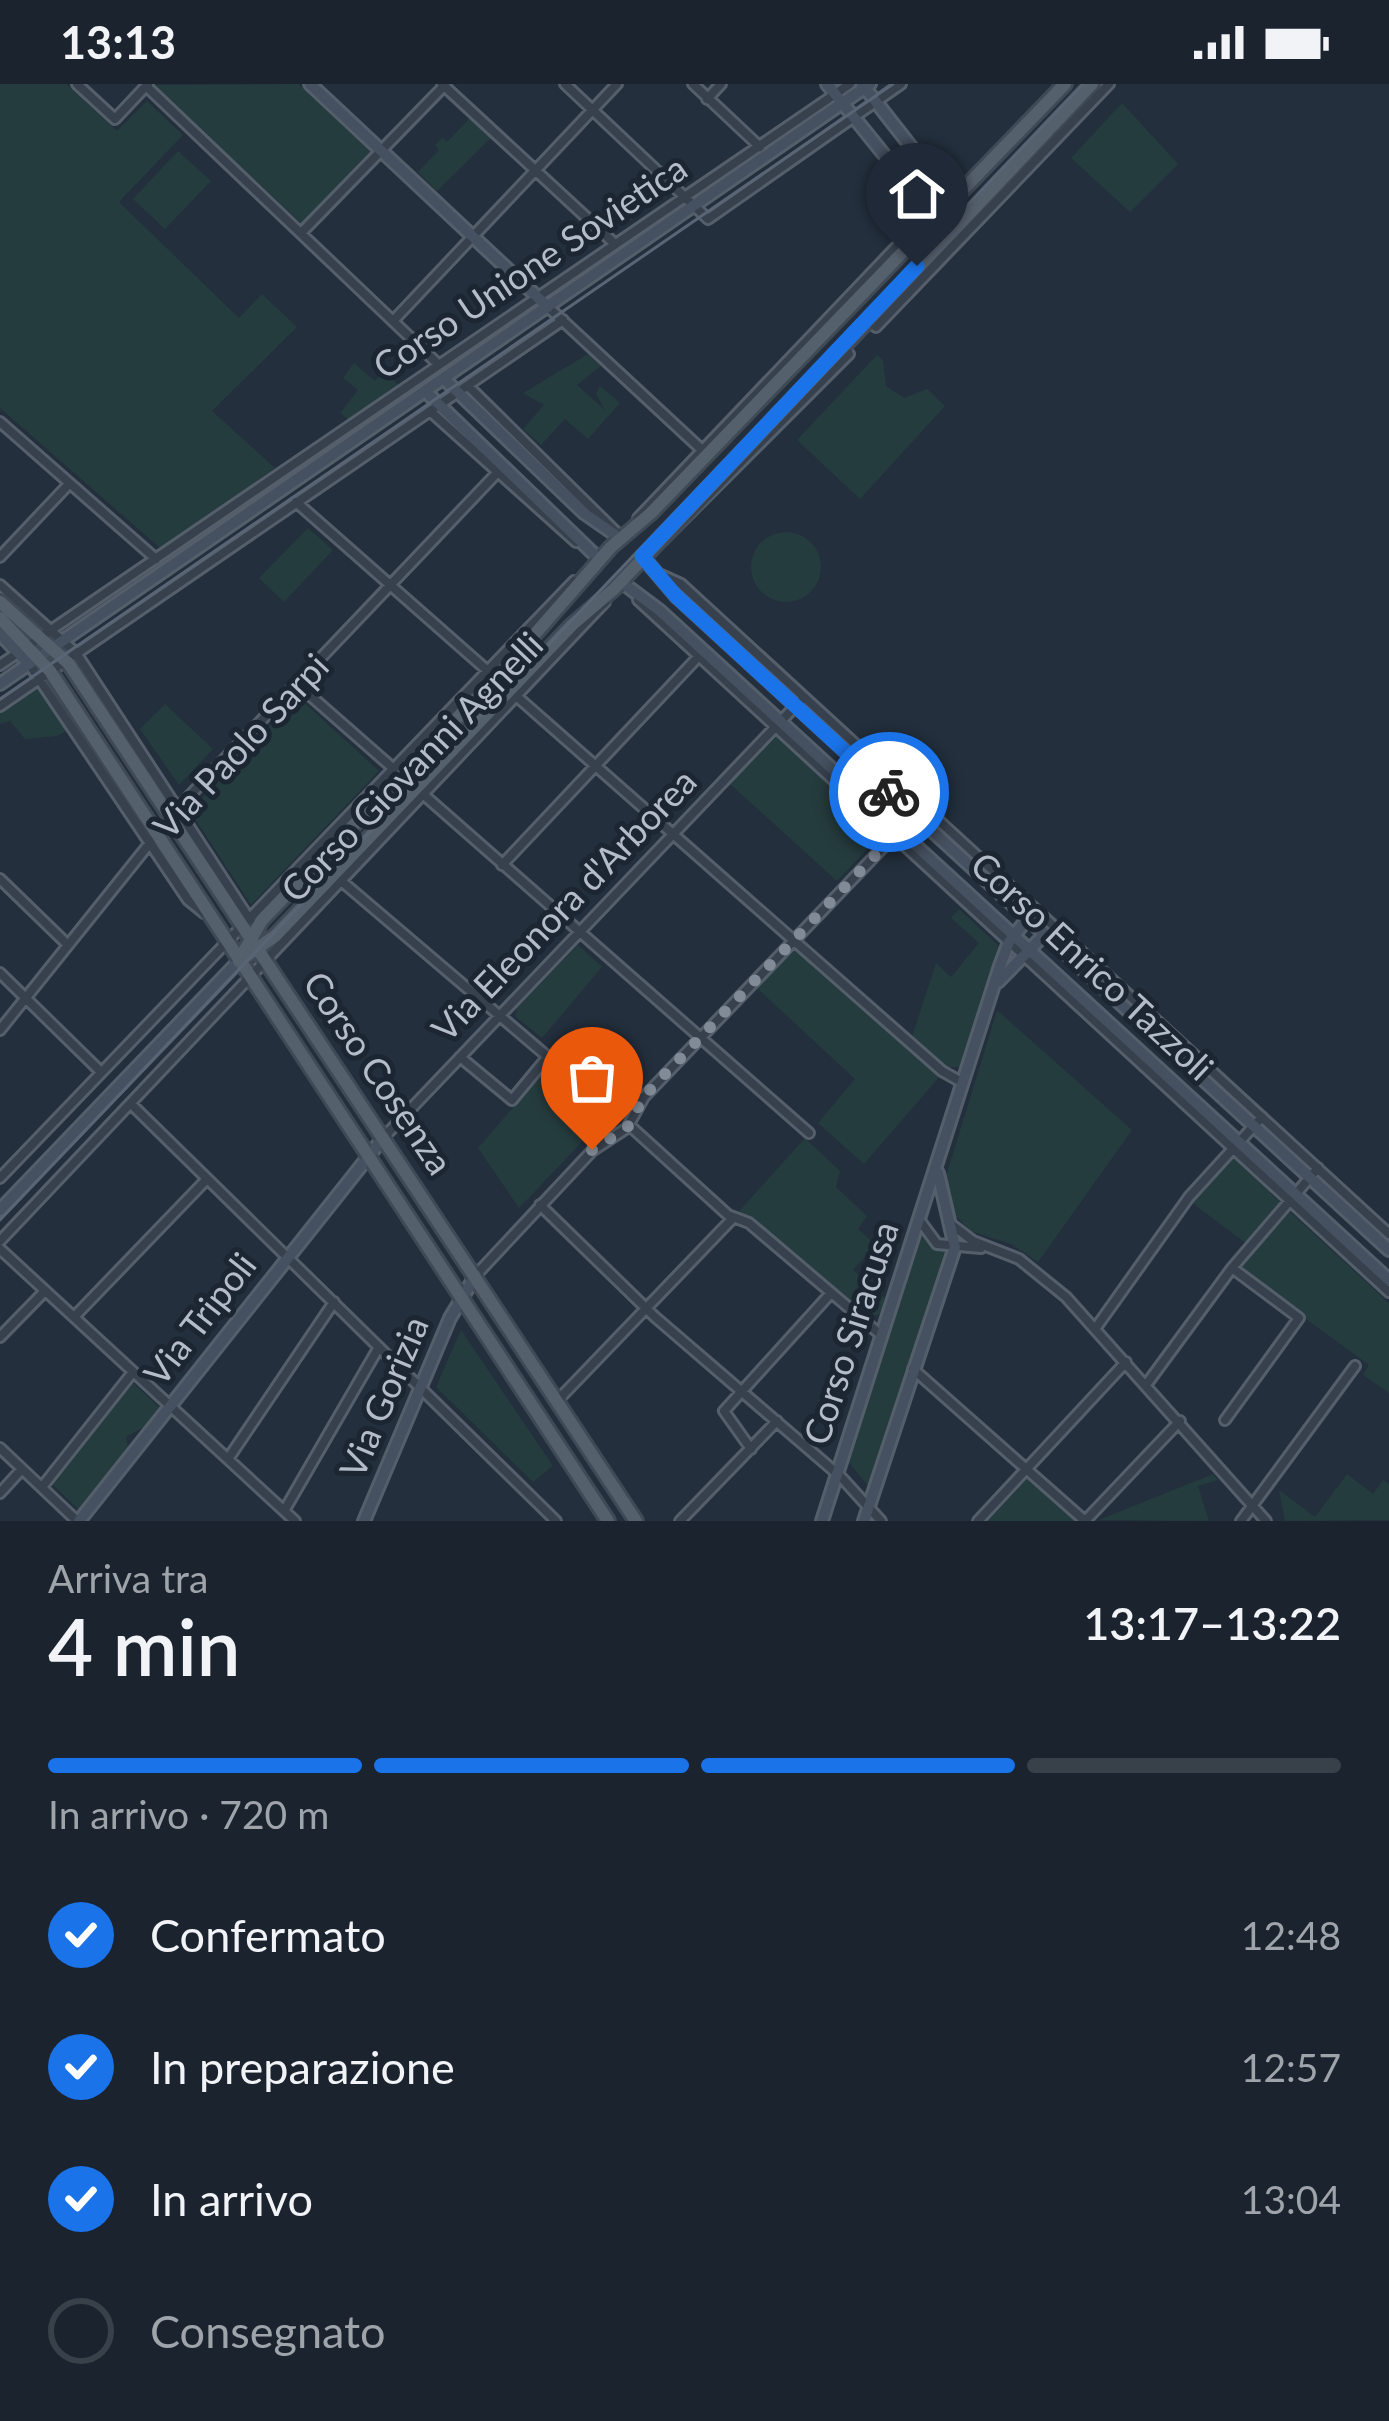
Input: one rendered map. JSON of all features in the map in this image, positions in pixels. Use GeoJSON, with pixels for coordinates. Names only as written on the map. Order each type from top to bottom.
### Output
{"type":"FeatureCollection","features":[{"type":"Feature","properties":{"kind":"main road"},"geometry":{"type":"LineString","coordinates":[[647,551],[620,538],[1065,84]]}},
{"type":"Feature","properties":{"kind":"main road","name":"Corso Giovanni Agnelli"},"geometry":{"type":"LineString","coordinates":[[239,961],[265,955],[274,936],[338,878],[647,551],[872,323],[1042,144],[1092,84]]}},
{"type":"Feature","properties":{"kind":"main road"},"geometry":{"type":"LineString","coordinates":[[1023,128],[1042,144]]}},
{"type":"Feature","properties":{"kind":"main road","name":"Corso Giovanni Agnelli"},"geometry":{"type":"LineString","coordinates":[[239,961],[251,925],[620,538]]}},
{"type":"Feature","properties":{"kind":"main road"},"geometry":{"type":"LineString","coordinates":[[596,565],[615,587]]}},
{"type":"Feature","properties":{"kind":"main road"},"geometry":{"type":"LineString","coordinates":[[0,602],[44,642]]}},
{"type":"Feature","properties":{"kind":"main road"},"geometry":{"type":"LineString","coordinates":[[0,618],[44,642]]}},
{"type":"Feature","properties":{"kind":"main road","name":"Corso Cosenza"},"geometry":{"type":"LineString","coordinates":[[608,1521],[35,660],[44,642],[72,657],[636,1521]]}},
{"type":"Feature","properties":{"kind":"street"},"geometry":{"type":"LineString","coordinates":[[77,84],[115,119],[147,85],[439,365]]}},
{"type":"Feature","properties":{"kind":"street"},"geometry":{"type":"LineString","coordinates":[[310,84],[543,302]]}},
{"type":"Feature","properties":{"kind":"street"},"geometry":{"type":"LineString","coordinates":[[565,84],[689,201]]}},
{"type":"Feature","properties":{"kind":"street"},"geometry":{"type":"LineString","coordinates":[[393,321],[616,84]]}},
{"type":"Feature","properties":{"kind":"street"},"geometry":{"type":"LineString","coordinates":[[693,84],[760,147]]}},
{"type":"Feature","properties":{"kind":"street"},"geometry":{"type":"LineString","coordinates":[[707,98],[721,84]]}},
{"type":"Feature","properties":{"kind":"street","name":"Corso Unione Sovietica"},"geometry":{"type":"LineString","coordinates":[[44,642],[244,498],[421,386],[444,379],[615,244],[689,201],[850,84]]}},
{"type":"Feature","properties":{"kind":"street","name":"Corso Unione Sovietica"},"geometry":{"type":"LineString","coordinates":[[689,201],[708,219],[901,84]]}},
{"type":"Feature","properties":{"kind":"street","name":"Corso Giovanni Agnelli"},"geometry":{"type":"LineString","coordinates":[[1042,144],[1109,84]]}},
{"type":"Feature","properties":{"kind":"street"},"geometry":{"type":"LineString","coordinates":[[301,233],[444,85],[615,244]]}},
{"type":"Feature","properties":{"kind":"street"},"geometry":{"type":"LineString","coordinates":[[866,85],[969,220]]}},
{"type":"Feature","properties":{"kind":"street","name":"Corso Unione Sovietica"},"geometry":{"type":"LineString","coordinates":[[0,665],[44,642],[264,501],[421,386],[439,365],[543,302],[836,93],[866,85]]}},
{"type":"Feature","properties":{"kind":"street"},"geometry":{"type":"LineString","coordinates":[[836,93],[952,238]]}},
{"type":"Feature","properties":{"kind":"street","name":"Corso Unione Sovietica"},"geometry":{"type":"LineString","coordinates":[[0,706],[563,320],[543,302]]}},
{"type":"Feature","properties":{"kind":"street"},"geometry":{"type":"LineString","coordinates":[[563,320],[700,449]]}},
{"type":"Feature","properties":{"kind":"street"},"geometry":{"type":"LineString","coordinates":[[444,379],[462,390],[584,513],[620,538]]}},
{"type":"Feature","properties":{"kind":"street"},"geometry":{"type":"LineString","coordinates":[[421,386],[496,474],[565,536],[587,546]]}},
{"type":"Feature","properties":{"kind":"street"},"geometry":{"type":"LineString","coordinates":[[436,408],[587,546],[596,565]]}},
{"type":"Feature","properties":{"kind":"street"},"geometry":{"type":"LineString","coordinates":[[634,525],[700,449],[744,410],[765,433]]}},
{"type":"Feature","properties":{"kind":"street"},"geometry":{"type":"LineString","coordinates":[[0,422],[156,559]]}},
{"type":"Feature","properties":{"kind":"street","name":"Via Paolo Sarpi"},"geometry":{"type":"LineString","coordinates":[[0,1030],[175,812],[496,474]]}},
{"type":"Feature","properties":{"kind":"street"},"geometry":{"type":"LineString","coordinates":[[0,556],[69,484]]}},
{"type":"Feature","properties":{"kind":"street"},"geometry":{"type":"LineString","coordinates":[[244,498],[264,501]]}},
{"type":"Feature","properties":{"kind":"street"},"geometry":{"type":"LineString","coordinates":[[296,502],[942,1071],[964,1084]]}},
{"type":"Feature","properties":{"kind":"street","name":"Corso Enrico Tazzoli"},"geometry":{"type":"LineString","coordinates":[[647,551],[658,574],[1258,1121],[1389,1250]]}},
{"type":"Feature","properties":{"kind":"street"},"geometry":{"type":"LineString","coordinates":[[0,585],[44,642]]}},
{"type":"Feature","properties":{"kind":"street","name":"Corso Enrico Tazzoli"},"geometry":{"type":"LineString","coordinates":[[615,587],[701,654],[1293,1198],[1389,1280]]}},
{"type":"Feature","properties":{"kind":"street"},"geometry":{"type":"LineString","coordinates":[[0,634],[44,642]]}},
{"type":"Feature","properties":{"kind":"street"},"geometry":{"type":"LineString","coordinates":[[502,865],[701,654]]}},
{"type":"Feature","properties":{"kind":"street"},"geometry":{"type":"LineString","coordinates":[[0,684],[35,660]]}},
{"type":"Feature","properties":{"kind":"street"},"geometry":{"type":"LineString","coordinates":[[297,684],[397,772]]}},
{"type":"Feature","properties":{"kind":"street","name":"Corso Enrico Tazzoli"},"geometry":{"type":"LineString","coordinates":[[800,702],[914,815],[1031,915],[1044,934],[1258,1121]]}},
{"type":"Feature","properties":{"kind":"street","name":"Via Eleonora d'Arborea"},"geometry":{"type":"LineString","coordinates":[[368,1154],[800,702]]}},
{"type":"Feature","properties":{"kind":"street"},"geometry":{"type":"LineString","coordinates":[[421,792],[809,1133]]}},
{"type":"Feature","properties":{"kind":"street"},"geometry":{"type":"LineString","coordinates":[[476,1275],[592,1150],[614,1118],[644,1096],[914,815]]}},
{"type":"Feature","properties":{"kind":"street"},"geometry":{"type":"LineString","coordinates":[[338,878],[614,1118],[733,1218],[749,1223],[882,1336]]}},
{"type":"Feature","properties":{"kind":"street","name":"Corso Giovanni Agnelli"},"geometry":{"type":"LineString","coordinates":[[0,1245],[251,979],[265,955],[338,878]]}},
{"type":"Feature","properties":{"kind":"street"},"geometry":{"type":"LineString","coordinates":[[0,879],[68,945]]}},
{"type":"Feature","properties":{"kind":"street","name":"Corso Siracusa"},"geometry":{"type":"LineString","coordinates":[[822,1521],[1011,938],[1031,915]]}},
{"type":"Feature","properties":{"kind":"street","name":"Corso Giovanni Agnelli"},"geometry":{"type":"LineString","coordinates":[[0,1178],[226,942],[251,925]]}},
{"type":"Feature","properties":{"kind":"street","name":"Corso Siracusa"},"geometry":{"type":"LineString","coordinates":[[996,984],[1044,934]]}},
{"type":"Feature","properties":{"kind":"street","name":"Corso Giovanni Agnelli"},"geometry":{"type":"LineString","coordinates":[[0,1210],[239,961]]}},
{"type":"Feature","properties":{"kind":"street"},"geometry":{"type":"LineString","coordinates":[[0,973],[101,1072]]}},
{"type":"Feature","properties":{"kind":"street"},"geometry":{"type":"LineString","coordinates":[[460,1057],[512,1100],[546,1059]]}},
{"type":"Feature","properties":{"kind":"street"},"geometry":{"type":"LineString","coordinates":[[592,1150],[626,1127],[644,1096]]}},
{"type":"Feature","properties":{"kind":"street"},"geometry":{"type":"LineString","coordinates":[[131,1105],[556,1521]]}},
{"type":"Feature","properties":{"kind":"street"},"geometry":{"type":"LineString","coordinates":[[614,1118],[626,1127]]}},
{"type":"Feature","properties":{"kind":"street"},"geometry":{"type":"LineString","coordinates":[[1095,1328],[1189,1197],[1258,1121]]}},
{"type":"Feature","properties":{"kind":"street","name":"Via Tripoli"},"geometry":{"type":"LineString","coordinates":[[78,1521],[368,1154]]}},
{"type":"Feature","properties":{"kind":"street","name":"Corso Siracusa"},"geometry":{"type":"LineString","coordinates":[[864,1521],[955,1247],[939,1197],[938,1164]]}},
{"type":"Feature","properties":{"kind":"street"},"geometry":{"type":"LineString","coordinates":[[1146,1385],[1232,1268],[1314,1173]]}},
{"type":"Feature","properties":{"kind":"street","name":"Corso Enrico Tazzoli"},"geometry":{"type":"LineString","coordinates":[[1314,1173],[1389,1234]]}},
{"type":"Feature","properties":{"kind":"street"},"geometry":{"type":"LineString","coordinates":[[74,1317],[207,1179]]}},
{"type":"Feature","properties":{"kind":"street","name":"Corso Enrico Tazzoli"},"geometry":{"type":"LineString","coordinates":[[1293,1198],[1389,1292]]}},
{"type":"Feature","properties":{"kind":"street"},"geometry":{"type":"LineString","coordinates":[[540,1205],[649,1310],[838,1473],[881,1521]]}},
{"type":"Feature","properties":{"kind":"street"},"geometry":{"type":"LineString","coordinates":[[921,1215],[931,1241],[993,1249]]}},
{"type":"Feature","properties":{"kind":"street"},"geometry":{"type":"LineString","coordinates":[[921,1215],[949,1221],[1034,1270],[1095,1328],[1266,1521]]}},
{"type":"Feature","properties":{"kind":"street"},"geometry":{"type":"LineString","coordinates":[[558,1400],[733,1218]]}},
{"type":"Feature","properties":{"kind":"street"},"geometry":{"type":"LineString","coordinates":[[0,1245],[295,1521]]}},
{"type":"Feature","properties":{"kind":"street"},"geometry":{"type":"LineString","coordinates":[[1226,1420],[1299,1318],[1232,1268]]}},
{"type":"Feature","properties":{"kind":"street","name":"Via Gorizia"},"geometry":{"type":"LineString","coordinates":[[364,1521],[461,1297],[476,1275]]}},
{"type":"Feature","properties":{"kind":"street"},"geometry":{"type":"LineString","coordinates":[[0,1337],[45,1291]]}},
{"type":"Feature","properties":{"kind":"street"},"geometry":{"type":"LineString","coordinates":[[751,1449],[724,1411],[831,1293]]}},
{"type":"Feature","properties":{"kind":"street"},"geometry":{"type":"LineString","coordinates":[[228,1459],[334,1303]]}},
{"type":"Feature","properties":{"kind":"street"},"geometry":{"type":"LineString","coordinates":[[284,1511],[380,1347]]}},
{"type":"Feature","properties":{"kind":"street"},"geometry":{"type":"LineString","coordinates":[[978,1521],[1126,1362]]}},
{"type":"Feature","properties":{"kind":"street"},"geometry":{"type":"LineString","coordinates":[[1241,1521],[1355,1366]]}},
{"type":"Feature","properties":{"kind":"street"},"geometry":{"type":"LineString","coordinates":[[913,1369],[1085,1521],[1180,1421]]}},
{"type":"Feature","properties":{"kind":"street"},"geometry":{"type":"LineString","coordinates":[[42,1487],[133,1372]]}},
{"type":"Feature","properties":{"kind":"street"},"geometry":{"type":"LineString","coordinates":[[680,1521],[777,1421]]}},
{"type":"Feature","properties":{"kind":"street"},"geometry":{"type":"LineString","coordinates":[[0,1448],[78,1521]]}},
{"type":"Feature","properties":{"kind":"street"},"geometry":{"type":"LineString","coordinates":[[0,1493],[22,1469]]}},
{"type":"Feature","properties":{"kind":"green space"},"geometry":{"type":"Polygon","coordinates":[[[0,84],[66,84],[117,131],[147,101],[183,135],[119,202],[239,318],[262,294],[297,327],[212,411],[275,468],[160,548],[0,408],[0,84]]]}},
{"type":"Feature","properties":{"kind":"green space"},"geometry":{"type":"Polygon","coordinates":[[[299,84],[371,152],[303,225],[154,85],[299,84]]]}},
{"type":"Feature","properties":{"kind":"green space"},"geometry":{"type":"Polygon","coordinates":[[[1122,103],[1178,164],[1130,212],[1071,158],[1122,103]]]}},
{"type":"Feature","properties":{"kind":"green space"},"geometry":{"type":"Polygon","coordinates":[[[470,118],[491,138],[437,191],[418,172],[439,150],[435,145],[442,138],[447,142],[470,118]]]}},
{"type":"Feature","properties":{"kind":"green space"},"geometry":{"type":"Polygon","coordinates":[[[178,151],[211,181],[165,229],[133,199],[178,151]]]}},
{"type":"Feature","properties":{"kind":"green space"},"geometry":{"type":"Polygon","coordinates":[[[588,354],[601,366],[577,385],[605,410],[596,394],[600,386],[620,403],[588,439],[565,419],[541,445],[523,429],[544,405],[523,393],[588,354]]]}},
{"type":"Feature","properties":{"kind":"green space"},"geometry":{"type":"Polygon","coordinates":[[[877,355],[883,360],[886,386],[904,398],[927,389],[945,406],[860,499],[797,440],[877,355]]]}},
{"type":"Feature","properties":{"kind":"green space"},"geometry":{"type":"Polygon","coordinates":[[[354,363],[375,381],[383,372],[399,385],[349,420],[340,413],[358,390],[343,378],[354,363]]]}},
{"type":"Feature","properties":{"kind":"green space"},"geometry":{"type":"Polygon","coordinates":[[[308,528],[333,550],[284,602],[259,578],[308,528]]]}},
{"type":"Feature","properties":{"kind":"green space"},"geometry":{"type":"Polygon","coordinates":[[[786,532],[811,542],[821,567],[811,592],[786,602],[761,592],[751,567],[761,542],[786,532]]]}},
{"type":"Feature","properties":{"kind":"green space"},"geometry":{"type":"Polygon","coordinates":[[[39,683],[70,729],[57,736],[25,739],[10,721],[0,724],[0,708],[39,683]]]}},
{"type":"Feature","properties":{"kind":"green space"},"geometry":{"type":"Polygon","coordinates":[[[297,696],[379,771],[251,905],[190,811],[297,696]]]}},
{"type":"Feature","properties":{"kind":"green space"},"geometry":{"type":"Polygon","coordinates":[[[165,704],[213,749],[179,785],[140,729],[165,704]]]}},
{"type":"Feature","properties":{"kind":"green space"},"geometry":{"type":"Polygon","coordinates":[[[778,735],[884,832],[837,881],[730,784],[778,735]]]}},
{"type":"Feature","properties":{"kind":"green space"},"geometry":{"type":"Polygon","coordinates":[[[959,909],[1000,947],[962,1067],[945,1067],[912,1037],[936,963],[951,977],[979,943],[951,918],[959,909]]]}},
{"type":"Feature","properties":{"kind":"green space"},"geometry":{"type":"Polygon","coordinates":[[[578,945],[602,967],[542,1038],[515,1016],[517,1008],[578,945]]]}},
{"type":"Feature","properties":{"kind":"green space"},"geometry":{"type":"Polygon","coordinates":[[[794,948],[940,1076],[864,1164],[818,1123],[855,1079],[757,988],[794,948]]]}},
{"type":"Feature","properties":{"kind":"green space"},"geometry":{"type":"Polygon","coordinates":[[[997,1010],[1132,1130],[1038,1262],[1011,1244],[970,1231],[954,1214],[945,1180],[997,1010]]]}},
{"type":"Feature","properties":{"kind":"green space"},"geometry":{"type":"Polygon","coordinates":[[[543,1073],[600,1123],[519,1208],[478,1148],[543,1073]]]}},
{"type":"Feature","properties":{"kind":"green space"},"geometry":{"type":"Polygon","coordinates":[[[805,1138],[840,1171],[836,1187],[867,1216],[858,1229],[876,1245],[853,1270],[886,1299],[882,1313],[870,1318],[836,1289],[831,1293],[749,1223],[733,1218],[805,1138]]]}},
{"type":"Feature","properties":{"kind":"green space"},"geometry":{"type":"Polygon","coordinates":[[[1232,1156],[1283,1205],[1247,1244],[1191,1202],[1232,1156]]]}},
{"type":"Feature","properties":{"kind":"green space"},"geometry":{"type":"Polygon","coordinates":[[[1288,1210],[1389,1303],[1389,1393],[1363,1375],[1369,1365],[1238,1269],[1288,1210]]]}},
{"type":"Feature","properties":{"kind":"green space"},"geometry":{"type":"Polygon","coordinates":[[[922,1232],[934,1245],[949,1249],[871,1489],[846,1459],[922,1232]]]}},
{"type":"Feature","properties":{"kind":"green space"},"geometry":{"type":"Polygon","coordinates":[[[461,1330],[553,1466],[533,1482],[436,1387],[461,1330]]]}},
{"type":"Feature","properties":{"kind":"green space"},"geometry":{"type":"Polygon","coordinates":[[[132,1382],[159,1407],[144,1427],[126,1437],[128,1448],[79,1510],[52,1484],[132,1382]]]}},
{"type":"Feature","properties":{"kind":"green space"},"geometry":{"type":"Polygon","coordinates":[[[1213,1474],[1218,1480],[1198,1486],[1209,1521],[1099,1520],[1213,1474]]]}},
{"type":"Feature","properties":{"kind":"green space"},"geometry":{"type":"Polygon","coordinates":[[[1347,1474],[1373,1494],[1383,1480],[1389,1484],[1389,1520],[1285,1521],[1279,1490],[1315,1517],[1347,1474]]]}},
{"type":"Feature","properties":{"kind":"green space"},"geometry":{"type":"Polygon","coordinates":[[[1029,1477],[1079,1521],[988,1521],[1029,1477]]]}},
{"type":"Feature","properties":{"kind":"tram line"},"geometry":{"type":"LineString","coordinates":[[0,699],[893,84]]}},
{"type":"Feature","properties":{"kind":"tram line"},"geometry":{"type":"LineString","coordinates":[[0,1220],[1083,84]]}},
{"type":"Feature","properties":{"kind":"way so far"},"geometry":{"type":"LineString","coordinates":[[592,1150],[627,1128],[644,1096],[914,815],[889,792]]}},
{"type":"Feature","properties":{"kind":"route"},"geometry":{"type":"LineString","coordinates":[[889,792],[676,596],[642,556],[917,266]]}}]}
